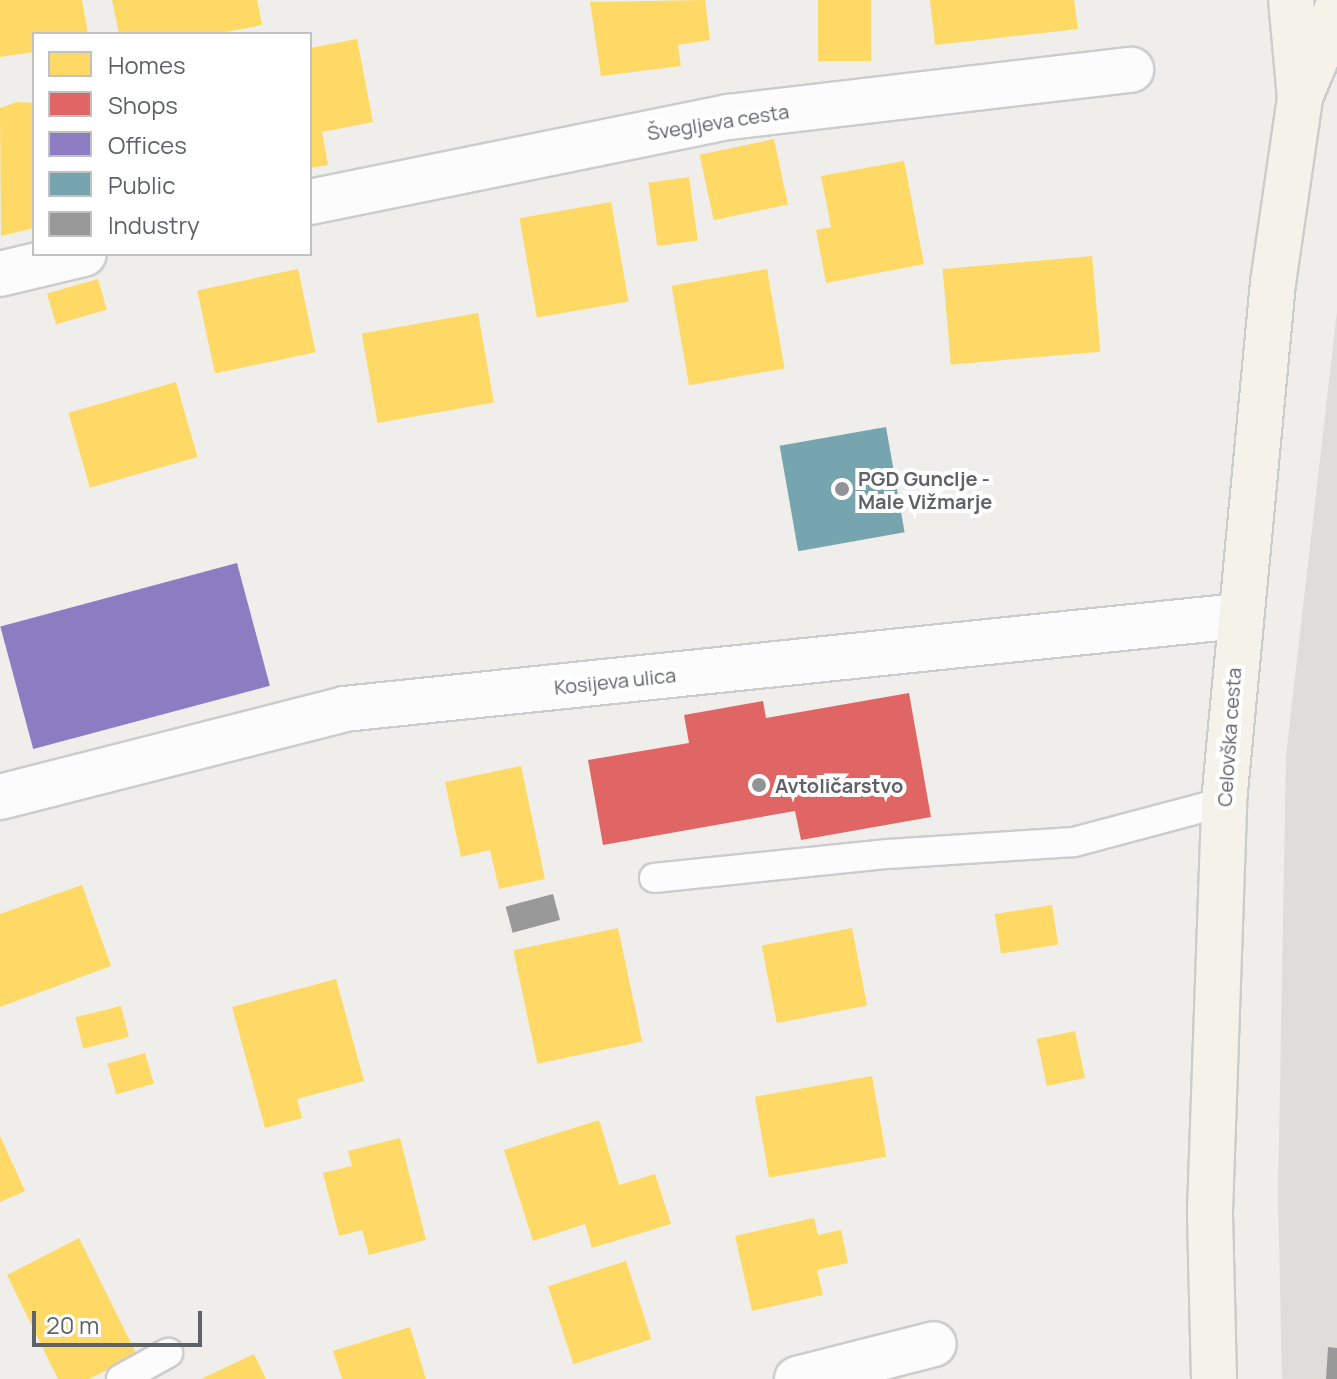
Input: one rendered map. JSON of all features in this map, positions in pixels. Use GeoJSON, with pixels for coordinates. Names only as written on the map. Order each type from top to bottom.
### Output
{"type":"FeatureCollection","features":[{"type":"Feature","properties":{"kind":"main road","name":"Celovška cesta"},"geometry":{"type":"LineString","coordinates":[[1214,1379],[1210,1196],[1224,802],[1238,616],[1273,283],[1300,98],[1291,0]]}},
{"type":"Feature","properties":{"kind":"main road","name":"Celovška cesta"},"geometry":{"type":"LineString","coordinates":[[1300,98],[1337,9]]}},
{"type":"Feature","properties":{"kind":"street","name":"Švegljeva cesta"},"geometry":{"type":"LineString","coordinates":[[312,202],[728,117],[1131,70]]}},
{"type":"Feature","properties":{"kind":"street"},"geometry":{"type":"LineString","coordinates":[[0,274],[76,256]]}},
{"type":"Feature","properties":{"kind":"street","name":"Kosijeva ulica"},"geometry":{"type":"LineString","coordinates":[[0,797],[344,709],[1238,616]]}},
{"type":"Feature","properties":{"kind":"street"},"geometry":{"type":"LineString","coordinates":[[797,1379],[934,1344]]}},
{"type":"Feature","properties":{"kind":"lane"},"geometry":{"type":"LineString","coordinates":[[654,878],[888,854],[1074,842],[1224,802]]}},
{"type":"Feature","properties":{"kind":"lane"},"geometry":{"type":"LineString","coordinates":[[121,1379],[168,1353]]}},
{"type":"Feature","properties":{"kind":"shaded area"},"geometry":{"type":"Polygon","coordinates":[[[1337,311],[1337,1379],[1282,1379],[1278,1194],[1286,755],[1337,311]]]}},
{"type":"Feature","properties":{"kind":"building: Homes"},"geometry":{"type":"Polygon","coordinates":[[[0,0],[82,0],[88,32],[32,32],[32,52],[0,57],[0,0]]]}},
{"type":"Feature","properties":{"kind":"building: Homes"},"geometry":{"type":"Polygon","coordinates":[[[112,0],[257,0],[262,25],[226,32],[119,32],[112,0]]]}},
{"type":"Feature","properties":{"kind":"building: Homes"},"geometry":{"type":"Polygon","coordinates":[[[705,0],[710,40],[678,45],[681,66],[601,76],[590,2],[705,0]]]}},
{"type":"Feature","properties":{"kind":"building: Homes"},"geometry":{"type":"Polygon","coordinates":[[[818,0],[871,0],[871,61],[818,61],[818,0]]]}},
{"type":"Feature","properties":{"kind":"building: Homes"},"geometry":{"type":"Polygon","coordinates":[[[930,0],[1074,0],[1078,29],[935,45],[930,0]]]}},
{"type":"Feature","properties":{"kind":"building: Homes"},"geometry":{"type":"Polygon","coordinates":[[[357,39],[373,122],[322,132],[328,165],[312,168],[312,48],[357,39]]]}},
{"type":"Feature","properties":{"kind":"building: Homes"},"geometry":{"type":"Polygon","coordinates":[[[17,102],[32,103],[32,228],[1,236],[0,108],[17,102]]]}},
{"type":"Feature","properties":{"kind":"building: Homes"},"geometry":{"type":"Polygon","coordinates":[[[774,139],[788,205],[714,220],[700,155],[774,139]]]}},
{"type":"Feature","properties":{"kind":"building: Homes"},"geometry":{"type":"Polygon","coordinates":[[[904,161],[924,264],[826,283],[816,230],[831,227],[821,176],[904,161]]]}},
{"type":"Feature","properties":{"kind":"building: Homes"},"geometry":{"type":"Polygon","coordinates":[[[689,177],[698,240],[657,246],[648,183],[689,177]]]}},
{"type":"Feature","properties":{"kind":"building: Homes"},"geometry":{"type":"Polygon","coordinates":[[[611,202],[629,301],[537,318],[519,218],[611,202]]]}},
{"type":"Feature","properties":{"kind":"building: Homes"},"geometry":{"type":"Polygon","coordinates":[[[1092,256],[1100,352],[951,365],[943,269],[1092,256]]]}},
{"type":"Feature","properties":{"kind":"building: Homes"},"geometry":{"type":"Polygon","coordinates":[[[298,269],[316,352],[215,374],[197,290],[298,269]]]}},
{"type":"Feature","properties":{"kind":"building: Homes"},"geometry":{"type":"Polygon","coordinates":[[[767,269],[785,368],[689,385],[671,286],[767,269]]]}},
{"type":"Feature","properties":{"kind":"building: Homes"},"geometry":{"type":"Polygon","coordinates":[[[98,279],[107,310],[56,324],[47,294],[98,279]]]}},
{"type":"Feature","properties":{"kind":"building: Homes"},"geometry":{"type":"Polygon","coordinates":[[[478,313],[494,403],[378,423],[362,333],[478,313]]]}},
{"type":"Feature","properties":{"kind":"building: Homes"},"geometry":{"type":"Polygon","coordinates":[[[176,382],[197,457],[90,488],[68,413],[176,382]]]}},
{"type":"Feature","properties":{"kind":"building: Homes"},"geometry":{"type":"Polygon","coordinates":[[[521,766],[545,879],[499,889],[490,850],[461,857],[445,782],[521,766]]]}},
{"type":"Feature","properties":{"kind":"building: Homes"},"geometry":{"type":"Polygon","coordinates":[[[82,885],[111,966],[0,1007],[0,914],[82,885]]]}},
{"type":"Feature","properties":{"kind":"building: Homes"},"geometry":{"type":"Polygon","coordinates":[[[1052,905],[1058,945],[1001,954],[995,914],[1052,905]]]}},
{"type":"Feature","properties":{"kind":"building: Homes"},"geometry":{"type":"Polygon","coordinates":[[[618,928],[642,1041],[537,1064],[513,950],[618,928]]]}},
{"type":"Feature","properties":{"kind":"building: Homes"},"geometry":{"type":"Polygon","coordinates":[[[852,928],[867,1006],[777,1023],[762,946],[852,928]]]}},
{"type":"Feature","properties":{"kind":"building: Homes"},"geometry":{"type":"Polygon","coordinates":[[[336,979],[364,1081],[297,1099],[302,1118],[265,1128],[232,1007],[336,979]]]}},
{"type":"Feature","properties":{"kind":"building: Homes"},"geometry":{"type":"Polygon","coordinates":[[[121,1006],[129,1037],[83,1048],[75,1017],[121,1006]]]}},
{"type":"Feature","properties":{"kind":"building: Homes"},"geometry":{"type":"Polygon","coordinates":[[[1075,1031],[1085,1078],[1047,1086],[1037,1039],[1075,1031]]]}},
{"type":"Feature","properties":{"kind":"building: Homes"},"geometry":{"type":"Polygon","coordinates":[[[145,1053],[154,1084],[116,1095],[108,1064],[145,1053]]]}},
{"type":"Feature","properties":{"kind":"building: Homes"},"geometry":{"type":"Polygon","coordinates":[[[872,1076],[886,1157],[769,1177],[755,1097],[872,1076]]]}},
{"type":"Feature","properties":{"kind":"building: Homes"},"geometry":{"type":"Polygon","coordinates":[[[599,1120],[619,1185],[655,1174],[671,1224],[592,1248],[585,1224],[533,1241],[504,1150],[599,1120]]]}},
{"type":"Feature","properties":{"kind":"building: Homes"},"geometry":{"type":"Polygon","coordinates":[[[0,1136],[25,1191],[0,1202],[0,1136]]]}},
{"type":"Feature","properties":{"kind":"building: Homes"},"geometry":{"type":"Polygon","coordinates":[[[400,1138],[426,1240],[369,1255],[362,1230],[339,1236],[323,1173],[352,1166],[348,1151],[400,1138]]]}},
{"type":"Feature","properties":{"kind":"building: Homes"},"geometry":{"type":"Polygon","coordinates":[[[814,1218],[818,1235],[841,1230],[848,1263],[817,1270],[823,1295],[752,1311],[735,1236],[814,1218]]]}},
{"type":"Feature","properties":{"kind":"building: Homes"},"geometry":{"type":"Polygon","coordinates":[[[79,1238],[137,1355],[89,1379],[58,1379],[7,1275],[79,1238]]]}},
{"type":"Feature","properties":{"kind":"building: Homes"},"geometry":{"type":"Polygon","coordinates":[[[626,1261],[651,1339],[573,1364],[548,1286],[626,1261]]]}},
{"type":"Feature","properties":{"kind":"building: Homes"},"geometry":{"type":"Polygon","coordinates":[[[410,1327],[426,1379],[342,1379],[333,1351],[410,1327]]]}},
{"type":"Feature","properties":{"kind":"building: Homes"},"geometry":{"type":"Polygon","coordinates":[[[254,1354],[266,1379],[201,1379],[254,1354]]]}},
{"type":"Feature","properties":{"kind":"building: Shops","name":"Avtoličarstvo"},"geometry":{"type":"Polygon","coordinates":[[[909,693],[931,817],[801,840],[795,811],[603,845],[588,760],[689,743],[684,715],[763,701],[766,718],[909,693]]]}},
{"type":"Feature","properties":{"kind":"building: Offices"},"geometry":{"type":"Polygon","coordinates":[[[237,563],[270,686],[33,749],[0,626],[237,563]]]}},
{"type":"Feature","properties":{"kind":"building: Public","name":"PGD Gunclje - Male Vižmarje"},"geometry":{"type":"Polygon","coordinates":[[[886,427],[905,532],[798,551],[780,446],[886,427]]]}},
{"type":"Feature","properties":{"kind":"building: Industry"},"geometry":{"type":"Polygon","coordinates":[[[553,894],[560,920],[513,933],[506,907],[553,894]]]}},
{"type":"Feature","properties":{"kind":"building: Industry"},"geometry":{"type":"Polygon","coordinates":[[[1328,1347],[1337,1348],[1337,1379],[1326,1379],[1328,1347]]]}},
{"type":"Feature","properties":{"kind":"place","name":"PGD Gunclje - Male Vižmarje"},"geometry":{"type":"Point","coordinates":[842,489]}},
{"type":"Feature","properties":{"kind":"place","name":"Avtoličarstvo"},"geometry":{"type":"Point","coordinates":[759,785]}}]}
